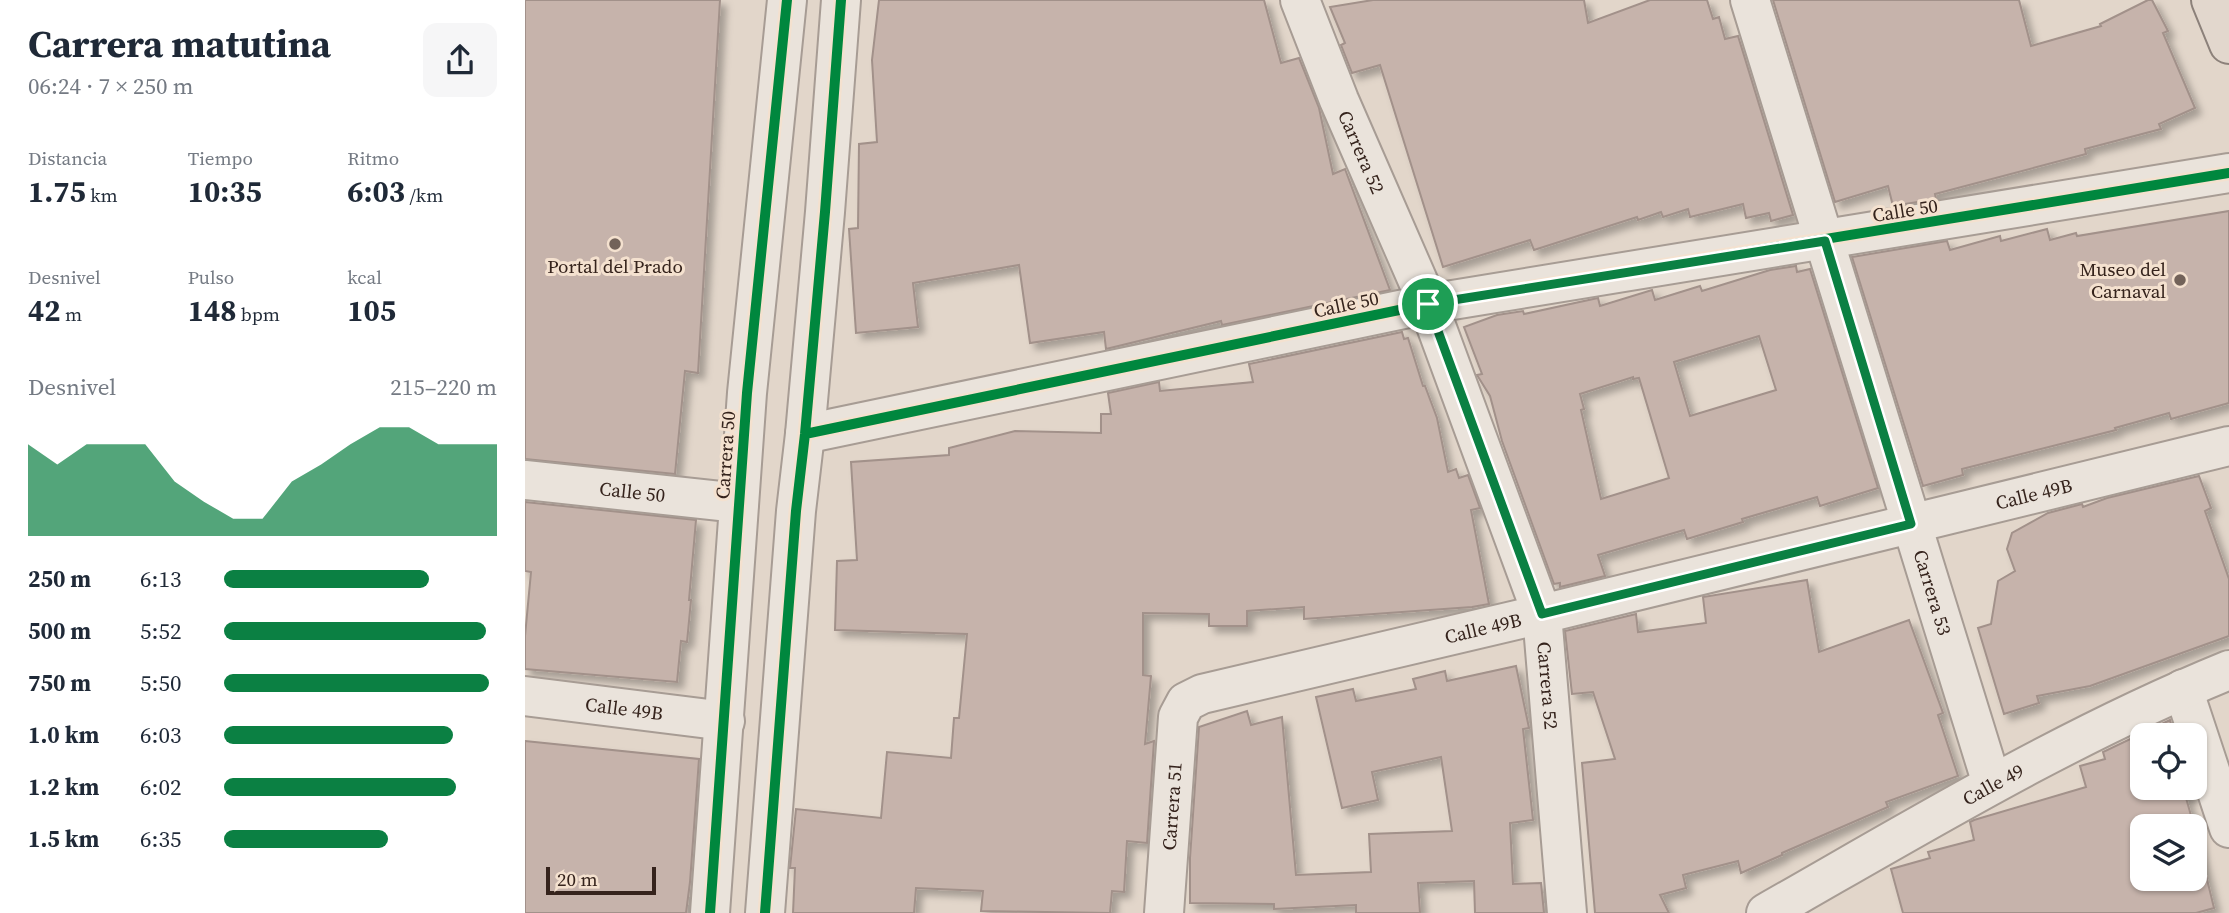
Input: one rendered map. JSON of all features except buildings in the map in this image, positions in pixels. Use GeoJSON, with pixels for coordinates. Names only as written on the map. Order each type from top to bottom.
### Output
{"type":"FeatureCollection","features":[{"type":"Feature","properties":{"kind":"main road"},"geometry":{"type":"LineString","coordinates":[[2211,0],[2229,44]]}},
{"type":"Feature","properties":{"kind":"street","name":"Carrera 50"},"geometry":{"type":"LineString","coordinates":[[710,913],[747,393],[787,0]]}},
{"type":"Feature","properties":{"kind":"street"},"geometry":{"type":"LineString","coordinates":[[765,913],[796,510],[825,212],[841,0]]}},
{"type":"Feature","properties":{"kind":"street","name":"Carrera 52"},"geometry":{"type":"LineString","coordinates":[[1300,0],[1339,100],[1428,304],[1542,614],[1566,913]]}},
{"type":"Feature","properties":{"kind":"street","name":"Carrera 53"},"geometry":{"type":"LineString","coordinates":[[1750,0],[1992,784]]}},
{"type":"Feature","properties":{"kind":"street","name":"Calle 50"},"geometry":{"type":"LineString","coordinates":[[805,434],[1428,304],[2229,173]]}},
{"type":"Feature","properties":{"kind":"street","name":"Calle 49B"},"geometry":{"type":"LineString","coordinates":[[1186,702],[1202,694],[2229,446]]}},
{"type":"Feature","properties":{"kind":"street","name":"Calle 50"},"geometry":{"type":"LineString","coordinates":[[525,480],[739,503]]}},
{"type":"Feature","properties":{"kind":"street","name":"Calle 49"},"geometry":{"type":"LineString","coordinates":[[1766,913],[1992,784],[2183,689],[2229,670]]}},
{"type":"Feature","properties":{"kind":"street"},"geometry":{"type":"LineString","coordinates":[[2183,689],[2229,828]]}},
{"type":"Feature","properties":{"kind":"street","name":"Calle 49B"},"geometry":{"type":"LineString","coordinates":[[525,696],[725,721]]}},
{"type":"Feature","properties":{"kind":"street","name":"Carrera 51"},"geometry":{"type":"LineString","coordinates":[[1164,913],[1178,717],[1186,702]]}},
{"type":"Feature","properties":{"kind":"cycle path"},"geometry":{"type":"LineString","coordinates":[[710,913],[747,393],[787,0]]}},
{"type":"Feature","properties":{"kind":"cycle path"},"geometry":{"type":"LineString","coordinates":[[765,913],[796,511],[825,212],[841,0]]}},
{"type":"Feature","properties":{"kind":"cycle path"},"geometry":{"type":"LineString","coordinates":[[805,434],[1428,304],[2229,173]]}},
{"type":"Feature","properties":{"kind":"place","name":"Portal del Prado"},"geometry":{"type":"Point","coordinates":[615,244]}},
{"type":"Feature","properties":{"kind":"place","name":"Museo del Carnaval"},"geometry":{"type":"Point","coordinates":[2180,280]}},
{"type":"Feature","properties":{"kind":"route"},"geometry":{"type":"LineString","coordinates":[[1825,241],[1911,524],[1542,614],[1428,304],[1825,241]]}}]}
